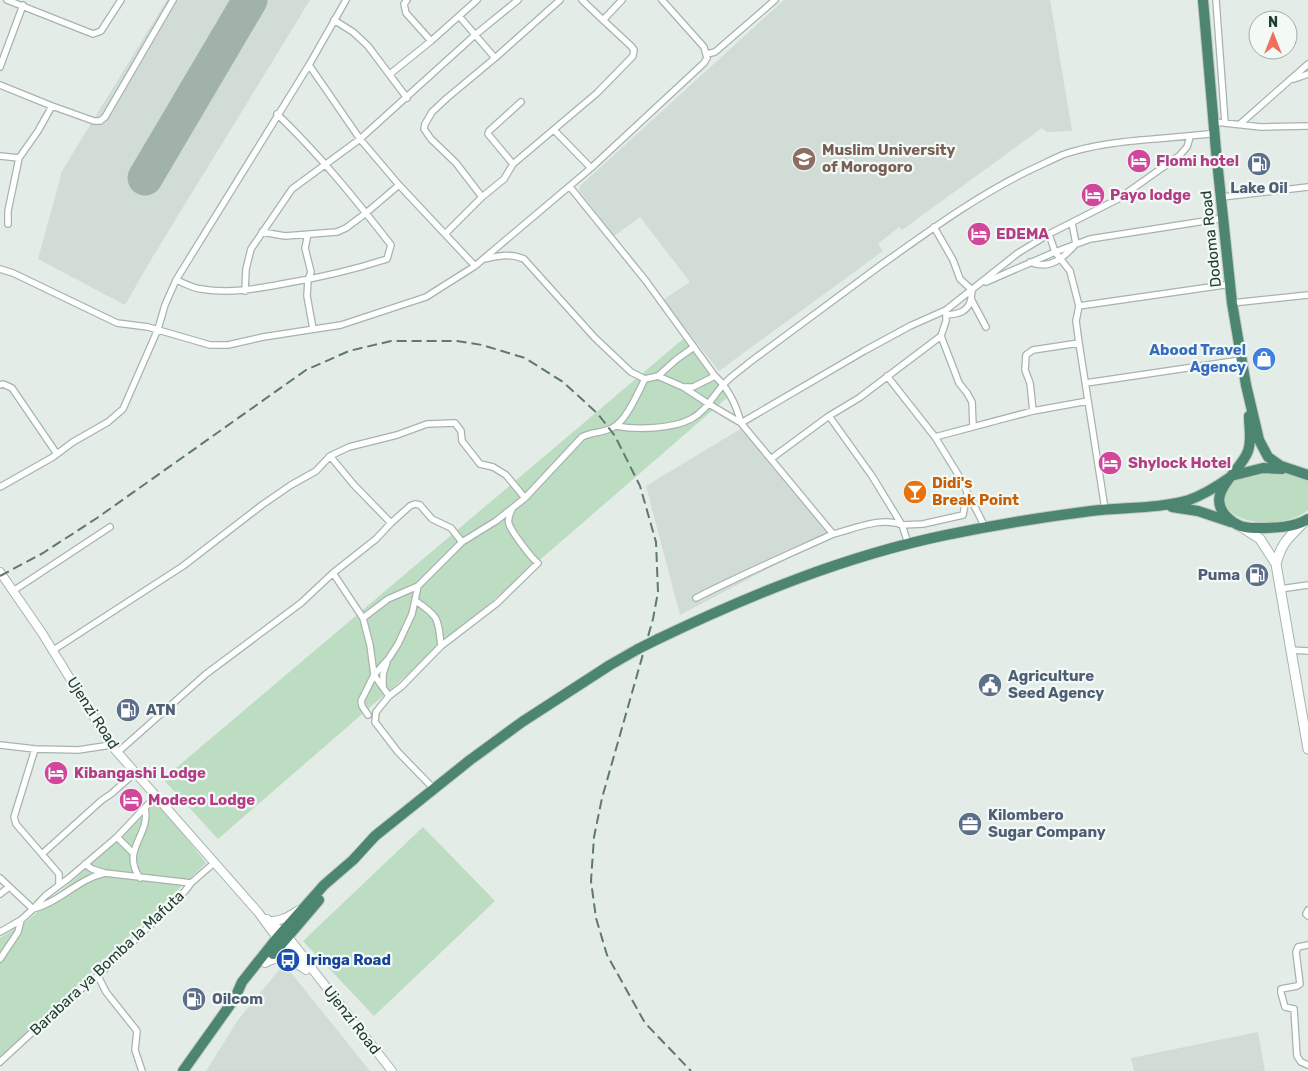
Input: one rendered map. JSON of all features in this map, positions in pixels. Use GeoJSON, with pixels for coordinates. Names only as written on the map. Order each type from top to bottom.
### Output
{"type":"FeatureCollection","features":[{"type":"Feature","properties":{"kind":"highway","name":"Dodoma Road"},"geometry":{"type":"LineString","coordinates":[[1203,0],[1232,302],[1241,360],[1259,440],[1264,452],[1274,462],[1296,471]]}},
{"type":"Feature","properties":{"kind":"highway","name":"Dodoma Road"},"geometry":{"type":"LineString","coordinates":[[1230,477],[1248,453],[1250,442],[1246,385]]}},
{"type":"Feature","properties":{"kind":"highway"},"geometry":{"type":"LineString","coordinates":[[1161,506],[1200,496],[1230,477],[1243,472],[1263,468],[1296,471],[1308,475]]}},
{"type":"Feature","properties":{"kind":"highway"},"geometry":{"type":"LineString","coordinates":[[1230,477],[1221,492],[1220,503],[1224,514],[1239,526]]}},
{"type":"Feature","properties":{"kind":"highway"},"geometry":{"type":"LineString","coordinates":[[234,998],[241,993],[265,963],[304,907],[324,884],[353,860],[375,836],[434,789],[522,722],[610,665],[658,639],[741,601],[815,572],[908,543],[985,527],[1104,509],[1161,506],[1198,511],[1239,526],[1279,527],[1306,520]]}},
{"type":"Feature","properties":{"kind":"highway"},"geometry":{"type":"LineString","coordinates":[[183,1071],[234,998],[242,982],[344,874],[353,860]]}},
{"type":"Feature","properties":{"kind":"main road"},"geometry":{"type":"LineString","coordinates":[[1276,564],[1287,538],[1306,520]]}},
{"type":"Feature","properties":{"kind":"main road"},"geometry":{"type":"LineString","coordinates":[[1239,526],[1260,540],[1276,564],[1291,650],[1304,701],[1308,749]]}},
{"type":"Feature","properties":{"kind":"street"},"geometry":{"type":"LineString","coordinates":[[7,0],[93,34],[101,31],[121,0]]}},
{"type":"Feature","properties":{"kind":"street"},"geometry":{"type":"LineString","coordinates":[[0,85],[94,121],[102,120],[173,0]]}},
{"type":"Feature","properties":{"kind":"street"},"geometry":{"type":"LineString","coordinates":[[0,487],[33,470],[73,442],[108,422],[123,409],[158,329],[165,305],[176,280],[309,65],[346,0]]}},
{"type":"Feature","properties":{"kind":"street"},"geometry":{"type":"LineString","coordinates":[[407,0],[404,4],[406,13],[431,41]]}},
{"type":"Feature","properties":{"kind":"street"},"geometry":{"type":"LineString","coordinates":[[390,74],[477,0]]}},
{"type":"Feature","properties":{"kind":"street"},"geometry":{"type":"LineString","coordinates":[[245,291],[246,269],[251,249],[292,189],[360,139],[475,34],[518,0]]}},
{"type":"Feature","properties":{"kind":"street"},"geometry":{"type":"LineString","coordinates":[[482,197],[456,162],[431,139],[424,129],[425,124],[439,105],[560,0]]}},
{"type":"Feature","properties":{"kind":"street"},"geometry":{"type":"LineString","coordinates":[[445,234],[482,197],[504,179],[513,164],[597,93],[634,53],[631,46],[582,0]]}},
{"type":"Feature","properties":{"kind":"street"},"geometry":{"type":"LineString","coordinates":[[603,20],[622,0]]}},
{"type":"Feature","properties":{"kind":"street"},"geometry":{"type":"LineString","coordinates":[[0,269],[117,323],[158,329],[210,344],[228,345],[264,337],[341,325],[426,298],[475,266],[570,187],[704,63],[707,54],[704,47],[662,0]]}},
{"type":"Feature","properties":{"kind":"street"},"geometry":{"type":"LineString","coordinates":[[707,54],[715,52],[775,0]]}},
{"type":"Feature","properties":{"kind":"street"},"geometry":{"type":"LineString","coordinates":[[1216,0],[1226,123]]}},
{"type":"Feature","properties":{"kind":"street"},"geometry":{"type":"LineString","coordinates":[[0,66],[23,5]]}},
{"type":"Feature","properties":{"kind":"street"},"geometry":{"type":"LineString","coordinates":[[459,16],[495,58]]}},
{"type":"Feature","properties":{"kind":"street"},"geometry":{"type":"LineString","coordinates":[[334,20],[353,32],[368,46],[407,98]]}},
{"type":"Feature","properties":{"kind":"street"},"geometry":{"type":"LineString","coordinates":[[1240,124],[1308,64]]}},
{"type":"Feature","properties":{"kind":"street"},"geometry":{"type":"LineString","coordinates":[[309,65],[360,139],[399,185],[475,266]]}},
{"type":"Feature","properties":{"kind":"street"},"geometry":{"type":"LineString","coordinates":[[1289,80],[1308,74]]}},
{"type":"Feature","properties":{"kind":"street"},"geometry":{"type":"LineString","coordinates":[[513,164],[488,134],[489,130],[521,102]]}},
{"type":"Feature","properties":{"kind":"street"},"geometry":{"type":"LineString","coordinates":[[8,224],[8,211],[19,158],[38,131],[52,106]]}},
{"type":"Feature","properties":{"kind":"street"},"geometry":{"type":"LineString","coordinates":[[176,280],[199,289],[245,291],[308,280],[387,259],[391,244],[325,165],[278,114]]}},
{"type":"Feature","properties":{"kind":"street"},"geometry":{"type":"LineString","coordinates":[[1215,122],[1275,127],[1308,126]]}},
{"type":"Feature","properties":{"kind":"street"},"geometry":{"type":"LineString","coordinates":[[554,130],[591,168]]}},
{"type":"Feature","properties":{"kind":"street"},"geometry":{"type":"LineString","coordinates":[[363,618],[388,599],[418,586],[462,542],[512,509],[525,498],[582,437],[589,433],[604,431],[616,426],[638,428],[670,426],[690,420],[709,404],[724,384],[792,331],[934,228],[992,190],[1062,155],[1118,143],[1216,133]]}},
{"type":"Feature","properties":{"kind":"street"},"geometry":{"type":"LineString","coordinates":[[772,458],[829,416],[859,398],[941,336],[946,321],[946,313],[1018,253],[1049,234],[1118,199],[1179,156],[1187,147],[1190,137]]}},
{"type":"Feature","properties":{"kind":"street"},"geometry":{"type":"LineString","coordinates":[[0,156],[19,158]]}},
{"type":"Feature","properties":{"kind":"street"},"geometry":{"type":"LineString","coordinates":[[262,232],[285,236],[337,232],[346,228],[366,213],[399,185]]}},
{"type":"Feature","properties":{"kind":"street"},"geometry":{"type":"LineString","coordinates":[[570,187],[646,281],[715,376],[724,384],[736,404],[741,422]]}},
{"type":"Feature","properties":{"kind":"street"},"geometry":{"type":"LineString","coordinates":[[1222,197],[1308,187]]}},
{"type":"Feature","properties":{"kind":"street"},"geometry":{"type":"LineString","coordinates":[[980,284],[1090,239],[1224,218]]}},
{"type":"Feature","properties":{"kind":"street"},"geometry":{"type":"LineString","coordinates":[[1072,222],[1076,244]]}},
{"type":"Feature","properties":{"kind":"street"},"geometry":{"type":"LineString","coordinates":[[934,228],[953,260],[960,279],[972,290]]}},
{"type":"Feature","properties":{"kind":"street"},"geometry":{"type":"LineString","coordinates":[[308,234],[305,248],[311,272],[308,280],[307,296],[313,330]]}},
{"type":"Feature","properties":{"kind":"street"},"geometry":{"type":"LineString","coordinates":[[1049,234],[1055,252],[1070,271],[1079,306],[1076,321],[1104,509]]}},
{"type":"Feature","properties":{"kind":"street"},"geometry":{"type":"LineString","coordinates":[[1030,262],[1036,265],[1047,264],[1061,259],[1076,244]]}},
{"type":"Feature","properties":{"kind":"street"},"geometry":{"type":"LineString","coordinates":[[482,260],[505,254],[524,259],[595,338],[631,372],[645,379],[658,376],[676,359],[694,347]]}},
{"type":"Feature","properties":{"kind":"street"},"geometry":{"type":"LineString","coordinates":[[310,265],[323,276]]}},
{"type":"Feature","properties":{"kind":"street"},"geometry":{"type":"LineString","coordinates":[[1079,306],[1231,284]]}},
{"type":"Feature","properties":{"kind":"street"},"geometry":{"type":"LineString","coordinates":[[741,422],[910,326],[946,313],[961,313],[969,306],[972,290]]}},
{"type":"Feature","properties":{"kind":"street"},"geometry":{"type":"LineString","coordinates":[[1232,302],[1308,295]]}},
{"type":"Feature","properties":{"kind":"street"},"geometry":{"type":"LineString","coordinates":[[971,299],[986,327]]}},
{"type":"Feature","properties":{"kind":"street"},"geometry":{"type":"LineString","coordinates":[[941,336],[959,384],[972,402],[973,426]]}},
{"type":"Feature","properties":{"kind":"street"},"geometry":{"type":"LineString","coordinates":[[1033,412],[1030,383],[1025,370],[1026,355],[1034,350],[1079,343]]}},
{"type":"Feature","properties":{"kind":"street"},"geometry":{"type":"LineString","coordinates":[[1086,383],[1241,360]]}},
{"type":"Feature","properties":{"kind":"street"},"geometry":{"type":"LineString","coordinates":[[658,376],[683,387],[741,422],[833,534]]}},
{"type":"Feature","properties":{"kind":"street"},"geometry":{"type":"LineString","coordinates":[[683,387],[693,386],[715,376]]}},
{"type":"Feature","properties":{"kind":"street"},"geometry":{"type":"LineString","coordinates":[[887,376],[935,437],[985,527]]}},
{"type":"Feature","properties":{"kind":"street"},"geometry":{"type":"LineString","coordinates":[[616,426],[632,404],[645,379]]}},
{"type":"Feature","properties":{"kind":"street"},"geometry":{"type":"LineString","coordinates":[[0,384],[12,388],[57,454]]}},
{"type":"Feature","properties":{"kind":"street"},"geometry":{"type":"LineString","coordinates":[[935,437],[973,426],[1088,401]]}},
{"type":"Feature","properties":{"kind":"street"},"geometry":{"type":"LineString","coordinates":[[829,416],[872,476],[902,525],[908,543]]}},
{"type":"Feature","properties":{"kind":"street"},"geometry":{"type":"LineString","coordinates":[[52,651],[183,566],[291,485],[316,471],[330,456],[349,448],[397,435],[427,424],[455,423],[461,431],[462,441],[480,464],[493,467],[506,475],[525,498]]}},
{"type":"Feature","properties":{"kind":"street"},"geometry":{"type":"LineString","coordinates":[[330,456],[354,485],[391,523]]}},
{"type":"Feature","properties":{"kind":"street"},"geometry":{"type":"LineString","coordinates":[[696,598],[747,572],[770,564],[833,534],[881,522],[893,521],[902,525],[923,524],[963,515],[967,493]]}},
{"type":"Feature","properties":{"kind":"street"},"geometry":{"type":"LineString","coordinates":[[118,752],[206,674],[300,603],[333,573],[376,539],[410,506],[414,504],[420,505],[432,519],[451,528],[462,542]]}},
{"type":"Feature","properties":{"kind":"street"},"geometry":{"type":"LineString","coordinates":[[434,789],[398,752],[375,722],[376,712],[389,696],[402,686],[441,646],[497,602],[538,563],[524,548],[509,525],[508,518],[512,509]]}},
{"type":"Feature","properties":{"kind":"street"},"geometry":{"type":"LineString","coordinates":[[496,520],[509,525]]}},
{"type":"Feature","properties":{"kind":"street"},"geometry":{"type":"LineString","coordinates":[[13,591],[110,527]]}},
{"type":"Feature","properties":{"kind":"street","name":"Ujenzi Road"},"geometry":{"type":"LineString","coordinates":[[0,572],[111,745],[258,912],[306,960],[392,1071]]}},
{"type":"Feature","properties":{"kind":"street"},"geometry":{"type":"LineString","coordinates":[[333,573],[363,618],[370,645],[374,675],[389,696]]}},
{"type":"Feature","properties":{"kind":"street"},"geometry":{"type":"LineString","coordinates":[[1280,588],[1308,585]]}},
{"type":"Feature","properties":{"kind":"street"},"geometry":{"type":"LineString","coordinates":[[383,687],[383,674],[388,659],[405,629],[416,601],[418,586]]}},
{"type":"Feature","properties":{"kind":"street"},"geometry":{"type":"LineString","coordinates":[[416,601],[433,612],[438,621],[441,646]]}},
{"type":"Feature","properties":{"kind":"street"},"geometry":{"type":"LineString","coordinates":[[1291,650],[1308,651]]}},
{"type":"Feature","properties":{"kind":"street"},"geometry":{"type":"LineString","coordinates":[[368,715],[361,701],[374,675],[388,659]]}},
{"type":"Feature","properties":{"kind":"street"},"geometry":{"type":"LineString","coordinates":[[0,745],[35,749],[78,750],[111,745]]}},
{"type":"Feature","properties":{"kind":"street"},"geometry":{"type":"LineString","coordinates":[[35,749],[14,817],[16,824],[59,874],[69,878]]}},
{"type":"Feature","properties":{"kind":"street"},"geometry":{"type":"LineString","coordinates":[[42,854],[136,772]]}},
{"type":"Feature","properties":{"kind":"street"},"geometry":{"type":"LineString","coordinates":[[0,932],[21,920],[45,896],[117,837],[156,796]]}},
{"type":"Feature","properties":{"kind":"street"},"geometry":{"type":"LineString","coordinates":[[140,878],[134,870],[133,853],[145,826],[147,817],[145,808]]}},
{"type":"Feature","properties":{"kind":"street"},"geometry":{"type":"LineString","coordinates":[[117,837],[133,853]]}},
{"type":"Feature","properties":{"kind":"street","name":"Barabara ya Bomba la Mafuta"},"geometry":{"type":"LineString","coordinates":[[0,1062],[68,1000],[98,976],[191,883],[214,863]]}},
{"type":"Feature","properties":{"kind":"street"},"geometry":{"type":"LineString","coordinates":[[85,864],[92,869],[105,873],[191,883]]}},
{"type":"Feature","properties":{"kind":"street"},"geometry":{"type":"LineString","coordinates":[[33,909],[44,906],[90,877],[105,873]]}},
{"type":"Feature","properties":{"kind":"street"},"geometry":{"type":"LineString","coordinates":[[59,874],[59,885]]}},
{"type":"Feature","properties":{"kind":"street"},"geometry":{"type":"LineString","coordinates":[[0,878],[33,909]]}},
{"type":"Feature","properties":{"kind":"street"},"geometry":{"type":"LineString","coordinates":[[0,894],[9,887]]}},
{"type":"Feature","properties":{"kind":"street"},"geometry":{"type":"LineString","coordinates":[[269,921],[284,919],[304,907]]}},
{"type":"Feature","properties":{"kind":"street"},"geometry":{"type":"LineString","coordinates":[[1308,910],[1306,914],[1308,916]]}},
{"type":"Feature","properties":{"kind":"street","name":"Ujenzi Road"},"geometry":{"type":"LineString","coordinates":[[258,912],[269,921],[282,938]]}},
{"type":"Feature","properties":{"kind":"street"},"geometry":{"type":"LineString","coordinates":[[0,959],[18,932],[21,920]]}},
{"type":"Feature","properties":{"kind":"street"},"geometry":{"type":"LineString","coordinates":[[1308,945],[1298,947],[1296,952],[1300,984],[1281,989],[1281,993],[1285,1007],[1294,1009],[1297,1056],[1301,1062],[1308,1065]]}},
{"type":"Feature","properties":{"kind":"street"},"geometry":{"type":"LineString","coordinates":[[265,963],[278,957],[283,957],[307,970],[320,980]]}},
{"type":"Feature","properties":{"kind":"street"},"geometry":{"type":"LineString","coordinates":[[98,976],[106,992],[137,1031],[135,1050],[142,1071]]}},
{"type":"Feature","properties":{"kind":"shaded area"},"geometry":{"type":"Polygon","coordinates":[[[167,0],[310,0],[125,305],[38,259],[62,171],[167,0]]]}},
{"type":"Feature","properties":{"kind":"shaded area","name":"Muslim University of Morogoro"},"geometry":{"type":"Polygon","coordinates":[[[784,0],[1050,0],[1072,131],[1047,132],[1042,128],[902,230],[899,227],[878,244],[883,251],[719,371],[663,300],[690,282],[640,217],[614,236],[579,190],[580,186],[784,0]]]}},
{"type":"Feature","properties":{"kind":"shaded area"},"geometry":{"type":"Polygon","coordinates":[[[742,428],[830,536],[680,615],[646,486],[742,428]]]}},
{"type":"Feature","properties":{"kind":"shaded area"},"geometry":{"type":"Polygon","coordinates":[[[284,964],[370,1071],[206,1071],[238,1020],[284,964]]]}},
{"type":"Feature","properties":{"kind":"shaded area"},"geometry":{"type":"Polygon","coordinates":[[[1258,1032],[1265,1071],[1134,1071],[1131,1058],[1258,1032]]]}},
{"type":"Feature","properties":{"kind":"green space"},"geometry":{"type":"Polygon","coordinates":[[[683,339],[729,396],[218,839],[163,779],[683,339]]]}},
{"type":"Feature","properties":{"kind":"green space"},"geometry":{"type":"Polygon","coordinates":[[[1254,473],[1296,475],[1308,481],[1308,510],[1290,519],[1267,522],[1255,522],[1235,515],[1225,504],[1225,492],[1228,486],[1236,479],[1254,473]]]}},
{"type":"Feature","properties":{"kind":"green space"},"geometry":{"type":"Polygon","coordinates":[[[157,801],[206,863],[0,1059],[0,938],[27,921],[124,835],[157,801]]]}},
{"type":"Feature","properties":{"kind":"green space"},"geometry":{"type":"Polygon","coordinates":[[[423,827],[495,901],[374,1016],[303,941],[423,827]]]}},
{"type":"Feature","properties":{"kind":"runway"},"geometry":{"type":"LineString","coordinates":[[145,178],[250,0]]}},
{"type":"Feature","properties":{"kind":"railway"},"geometry":{"type":"LineString","coordinates":[[0,576],[43,553],[97,518],[306,370],[349,351],[391,341],[457,341],[482,345],[525,358],[563,382],[598,414],[615,436],[640,486],[656,542],[658,592],[653,619],[602,798],[594,837],[591,881],[596,918],[607,955],[645,1023],[691,1071]]}},
{"type":"Feature","properties":{"kind":"place","name":"Muslim University of Morogoro"},"geometry":{"type":"Point","coordinates":[804,159]}},
{"type":"Feature","properties":{"kind":"place","name":"Flomi hotel"},"geometry":{"type":"Point","coordinates":[1139,161]}},
{"type":"Feature","properties":{"kind":"place","name":"Lake Oil"},"geometry":{"type":"Point","coordinates":[1259,164]}},
{"type":"Feature","properties":{"kind":"place","name":"Payo lodge"},"geometry":{"type":"Point","coordinates":[1093,195]}},
{"type":"Feature","properties":{"kind":"place","name":"EDEMA"},"geometry":{"type":"Point","coordinates":[979,234]}},
{"type":"Feature","properties":{"kind":"place","name":"Abood Travel Agency"},"geometry":{"type":"Point","coordinates":[1264,359]}},
{"type":"Feature","properties":{"kind":"place","name":"Shylock Hotel"},"geometry":{"type":"Point","coordinates":[1110,463]}},
{"type":"Feature","properties":{"kind":"place","name":"Didi's Break Point"},"geometry":{"type":"Point","coordinates":[915,492]}},
{"type":"Feature","properties":{"kind":"place","name":"Puma"},"geometry":{"type":"Point","coordinates":[1257,575]}},
{"type":"Feature","properties":{"kind":"place","name":"Agriculture Seed Agency"},"geometry":{"type":"Point","coordinates":[990,685]}},
{"type":"Feature","properties":{"kind":"place","name":"ATN"},"geometry":{"type":"Point","coordinates":[128,710]}},
{"type":"Feature","properties":{"kind":"place","name":"Kibangashi Lodge"},"geometry":{"type":"Point","coordinates":[56,773]}},
{"type":"Feature","properties":{"kind":"place","name":"Modeco Lodge"},"geometry":{"type":"Point","coordinates":[131,800]}},
{"type":"Feature","properties":{"kind":"place","name":"Kilombero Sugar Company"},"geometry":{"type":"Point","coordinates":[970,824]}},
{"type":"Feature","properties":{"kind":"place","name":"Iringa Road"},"geometry":{"type":"Point","coordinates":[288,960]}},
{"type":"Feature","properties":{"kind":"place","name":"Oilcom"},"geometry":{"type":"Point","coordinates":[194,999]}}]}
